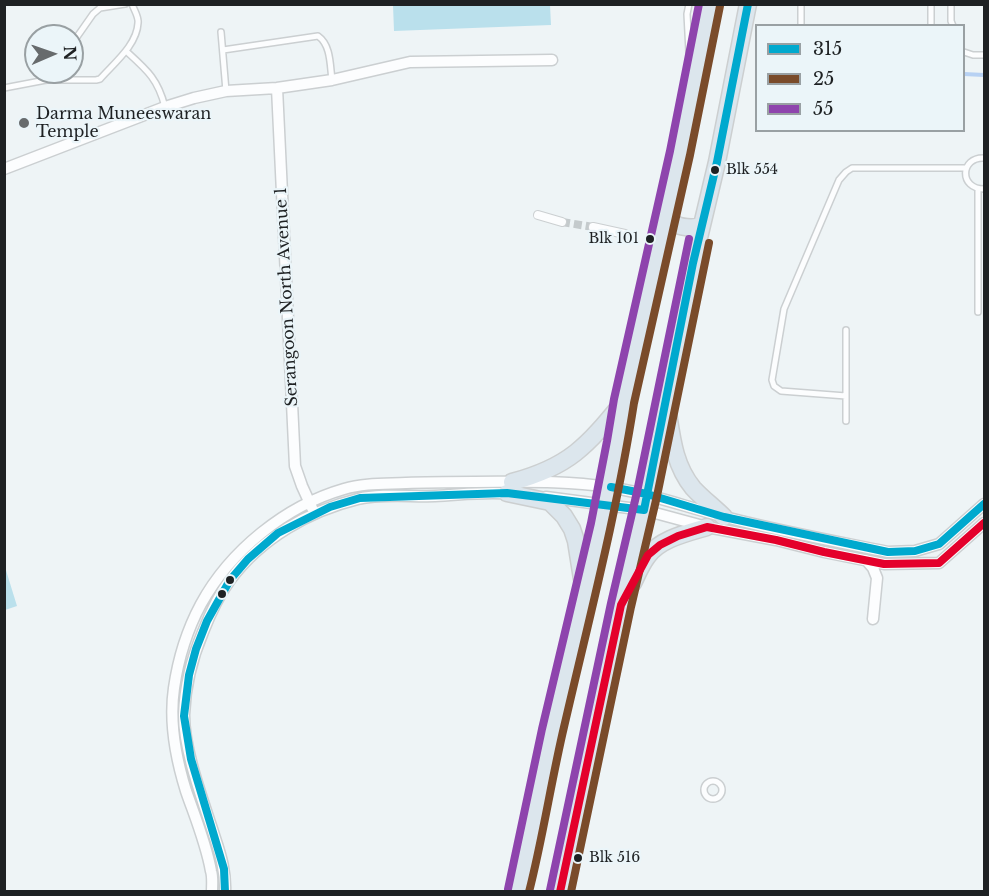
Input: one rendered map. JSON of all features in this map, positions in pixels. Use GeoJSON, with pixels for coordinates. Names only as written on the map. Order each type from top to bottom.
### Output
{"type":"FeatureCollection","features":[{"type":"Feature","properties":{"kind":"highway"},"geometry":{"type":"LineString","coordinates":[[518,891],[552,731],[584,601],[624,401],[710,4]]}},
{"type":"Feature","properties":{"kind":"highway"},"geometry":{"type":"LineString","coordinates":[[560,891],[667,400],[693,263],[715,172],[748,4]]}},
{"type":"Feature","properties":{"kind":"highway"},"geometry":{"type":"LineString","coordinates":[[666,213],[670,221],[675,224],[695,228],[702,225]]}},
{"type":"Feature","properties":{"kind":"highway"},"geometry":{"type":"LineString","coordinates":[[667,400],[672,445],[680,470],[693,488],[724,517]]}},
{"type":"Feature","properties":{"kind":"highway"},"geometry":{"type":"LineString","coordinates":[[510,487],[567,460],[584,447],[624,401]]}},
{"type":"Feature","properties":{"kind":"highway"},"geometry":{"type":"LineString","coordinates":[[510,487],[550,502],[564,516],[576,541],[584,601]]}},
{"type":"Feature","properties":{"kind":"highway"},"geometry":{"type":"LineString","coordinates":[[621,605],[648,555],[660,545],[678,536],[707,527]]}},
{"type":"Feature","properties":{"kind":"street"},"geometry":{"type":"LineString","coordinates":[[4,169],[165,107],[226,91],[277,88],[332,80],[410,62],[552,60]]}},
{"type":"Feature","properties":{"kind":"street","name":"Serangoon North Avenue 1"},"geometry":{"type":"LineString","coordinates":[[277,88],[295,466],[314,514]]}},
{"type":"Feature","properties":{"kind":"street"},"geometry":{"type":"LineString","coordinates":[[538,215],[562,222]]}},
{"type":"Feature","properties":{"kind":"street"},"geometry":{"type":"LineString","coordinates":[[593,227],[625,234]]}},
{"type":"Feature","properties":{"kind":"street"},"geometry":{"type":"LineString","coordinates":[[212,891],[212,873],[181,773],[175,743],[179,716],[196,649],[207,621],[230,580],[248,559],[278,533],[314,514],[366,497],[436,496],[552,481],[608,487],[707,527],[884,564],[939,563],[984,523]]}},
{"type":"Feature","properties":{"kind":"street"},"geometry":{"type":"LineString","coordinates":[[225,891],[224,869],[179,716],[174,692],[177,670],[183,646],[200,606],[217,579],[239,553],[272,525],[309,503],[344,489],[377,484],[510,487],[604,504],[645,502],[888,552],[915,551],[939,543],[984,504]]}},
{"type":"Feature","properties":{"kind":"street"},"geometry":{"type":"LineString","coordinates":[[866,560],[873,568],[877,578],[873,619]]}},
{"type":"Feature","properties":{"kind":"street"},"geometry":{"type":"LineString","coordinates":[[181,773],[194,770]]}},
{"type":"Feature","properties":{"kind":"lane"},"geometry":{"type":"LineString","coordinates":[[84,27],[100,8],[125,4]]}},
{"type":"Feature","properties":{"kind":"lane"},"geometry":{"type":"LineString","coordinates":[[84,80],[98,80],[126,51],[136,36],[139,21],[132,4]]}},
{"type":"Feature","properties":{"kind":"lane"},"geometry":{"type":"LineString","coordinates":[[689,4],[687,14],[691,100]]}},
{"type":"Feature","properties":{"kind":"lane"},"geometry":{"type":"LineString","coordinates":[[801,4],[801,24]]}},
{"type":"Feature","properties":{"kind":"lane"},"geometry":{"type":"LineString","coordinates":[[931,4],[931,24]]}},
{"type":"Feature","properties":{"kind":"lane"},"geometry":{"type":"LineString","coordinates":[[951,4],[952,24]]}},
{"type":"Feature","properties":{"kind":"lane"},"geometry":{"type":"LineString","coordinates":[[221,32],[226,91]]}},
{"type":"Feature","properties":{"kind":"lane"},"geometry":{"type":"LineString","coordinates":[[223,50],[318,36],[324,40],[327,47],[332,80]]}},
{"type":"Feature","properties":{"kind":"lane"},"geometry":{"type":"LineString","coordinates":[[126,51],[150,74],[161,92],[165,107]]}},
{"type":"Feature","properties":{"kind":"lane"},"geometry":{"type":"LineString","coordinates":[[965,53],[984,55]]}},
{"type":"Feature","properties":{"kind":"lane"},"geometry":{"type":"LineString","coordinates":[[4,88],[25,84]]}},
{"type":"Feature","properties":{"kind":"lane"},"geometry":{"type":"LineString","coordinates":[[978,312],[981,189],[972,186],[965,175],[970,162],[975,158],[984,158]]}},
{"type":"Feature","properties":{"kind":"lane"},"geometry":{"type":"LineString","coordinates":[[846,396],[781,391],[774,386],[772,380],[784,309],[839,180],[852,168],[966,168]]}},
{"type":"Feature","properties":{"kind":"lane"},"geometry":{"type":"LineString","coordinates":[[846,330],[846,422]]}},
{"type":"Feature","properties":{"kind":"shaded area"},"geometry":{"type":"Polygon","coordinates":[[[393,5],[550,5],[551,25],[394,31],[393,5]]]}},
{"type":"Feature","properties":{"kind":"shaded area"},"geometry":{"type":"Polygon","coordinates":[[[5,567],[17,606],[4,610],[5,567]]]}},
{"type":"Feature","properties":{"kind":"waterway"},"geometry":{"type":"LineString","coordinates":[[965,74],[984,75]]}},
{"type":"Feature","properties":{"kind":"tunnel"},"geometry":{"type":"LineString","coordinates":[[562,222],[593,227]]}},
{"type":"Feature","properties":{"kind":"transit line","name":"55"},"geometry":{"type":"LineString","coordinates":[[508,889],[542,729],[591,523],[614,399],[670,151],[699,4]]}},
{"type":"Feature","properties":{"kind":"transit line","name":"315"},"geometry":{"type":"LineString","coordinates":[[225,892],[224,869],[191,759],[184,716],[189,675],[207,621],[230,580],[248,559],[278,533],[330,507],[360,498],[507,493],[644,510],[748,4]]}},
{"type":"Feature","properties":{"kind":"transit line","name":"25"},"geometry":{"type":"LineString","coordinates":[[529,892],[559,748],[611,525],[634,403],[690,155],[720,6]]}},
{"type":"Feature","properties":{"kind":"transit line","name":"55"},"geometry":{"type":"LineString","coordinates":[[550,890],[637,492],[689,239]]}},
{"type":"Feature","properties":{"kind":"transit line","name":"25"},"geometry":{"type":"LineString","coordinates":[[571,892],[709,243]]}},
{"type":"Feature","properties":{"kind":"transit line","name":"315"},"geometry":{"type":"LineString","coordinates":[[611,487],[647,494],[724,517],[888,552],[915,551],[939,544],[984,504]]}},
{"type":"Feature","properties":{"kind":"transit line"},"geometry":{"type":"LineString","coordinates":[[560,892],[621,605],[648,555],[660,545],[678,536],[707,527],[884,564],[939,563],[984,523]]}},
{"type":"Feature","properties":{"kind":"place","name":"Darma Muneeswaran Temple"},"geometry":{"type":"Point","coordinates":[24,123]}},
{"type":"Feature","properties":{"kind":"place","name":"Blk 554"},"geometry":{"type":"Point","coordinates":[715,170]}},
{"type":"Feature","properties":{"kind":"place","name":"Blk 101"},"geometry":{"type":"Point","coordinates":[650,239]}},
{"type":"Feature","properties":{"kind":"place","name":"Blk 516"},"geometry":{"type":"Point","coordinates":[578,858]}}]}
